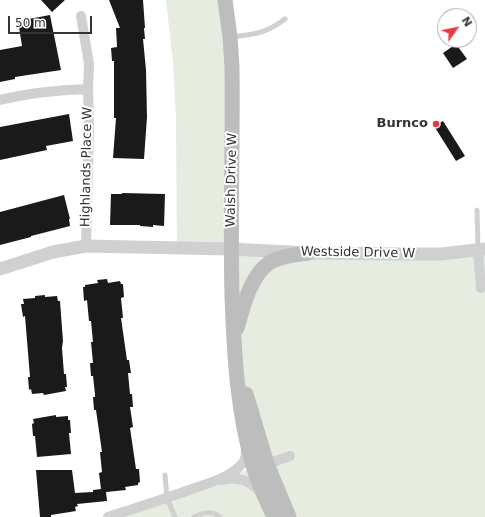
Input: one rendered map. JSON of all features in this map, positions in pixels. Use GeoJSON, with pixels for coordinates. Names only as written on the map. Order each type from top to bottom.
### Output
{"type":"FeatureCollection","features":[{"type":"Feature","properties":{"kind":"main road","name":"Walsh Drive W"},"geometry":{"type":"LineString","coordinates":[[225,0],[230,37],[233,100],[231,249],[233,339],[241,411],[254,470],[274,517]]}},
{"type":"Feature","properties":{"kind":"main road"},"geometry":{"type":"LineString","coordinates":[[233,339],[248,294],[257,277],[269,263],[284,257],[308,253]]}},
{"type":"Feature","properties":{"kind":"main road","name":"Walsh Drive W"},"geometry":{"type":"LineString","coordinates":[[236,361],[267,464],[289,517]]}},
{"type":"Feature","properties":{"kind":"street","name":"Highlands Place W"},"geometry":{"type":"LineString","coordinates":[[81,16],[89,64],[86,246]]}},
{"type":"Feature","properties":{"kind":"street","name":"Highlands Place W"},"geometry":{"type":"LineString","coordinates":[[0,100],[48,91],[88,89]]}},
{"type":"Feature","properties":{"kind":"street","name":"Westside Drive W"},"geometry":{"type":"LineString","coordinates":[[0,269],[52,252],[86,246],[231,249],[308,253],[434,254],[482,250]]}},
{"type":"Feature","properties":{"kind":"street"},"geometry":{"type":"LineString","coordinates":[[480,288],[482,250]]}},
{"type":"Feature","properties":{"kind":"street"},"geometry":{"type":"LineString","coordinates":[[108,517],[211,482],[236,470],[246,459],[246,434]]}},
{"type":"Feature","properties":{"kind":"street"},"geometry":{"type":"LineString","coordinates":[[267,464],[290,456]]}},
{"type":"Feature","properties":{"kind":"street"},"geometry":{"type":"LineString","coordinates":[[211,482],[231,479],[246,481],[253,484],[267,500]]}},
{"type":"Feature","properties":{"kind":"lane"},"geometry":{"type":"LineString","coordinates":[[230,37],[261,33],[274,28],[285,19]]}},
{"type":"Feature","properties":{"kind":"lane"},"geometry":{"type":"LineString","coordinates":[[477,210],[482,250]]}},
{"type":"Feature","properties":{"kind":"lane"},"geometry":{"type":"LineString","coordinates":[[165,475],[167,498],[175,517]]}},
{"type":"Feature","properties":{"kind":"lane"},"geometry":{"type":"LineString","coordinates":[[194,517],[210,513],[217,514],[220,517]]}},
{"type":"Feature","properties":{"kind":"shaded area"},"geometry":{"type":"Polygon","coordinates":[[[166,0],[225,0],[231,249],[177,248],[176,118],[173,63],[166,0]]]}},
{"type":"Feature","properties":{"kind":"shaded area"},"geometry":{"type":"Polygon","coordinates":[[[231,249],[485,249],[485,517],[108,517],[259,466],[249,431],[231,249]]]}},
{"type":"Feature","properties":{"kind":"building"},"geometry":{"type":"Polygon","coordinates":[[[41,0],[65,0],[52,12],[41,0]]]}},
{"type":"Feature","properties":{"kind":"building"},"geometry":{"type":"Polygon","coordinates":[[[109,0],[143,0],[145,39],[143,39],[146,70],[147,117],[144,159],[113,158],[116,118],[114,118],[114,61],[112,61],[111,48],[117,47],[116,28],[120,28],[109,0]]]}},
{"type":"Feature","properties":{"kind":"building"},"geometry":{"type":"Polygon","coordinates":[[[50,15],[61,70],[15,77],[15,79],[0,82],[0,50],[22,46],[18,21],[50,15]]]}},
{"type":"Feature","properties":{"kind":"building"},"geometry":{"type":"Polygon","coordinates":[[[450,48],[459,48],[467,59],[453,68],[443,53],[450,48]]]}},
{"type":"Feature","properties":{"kind":"building"},"geometry":{"type":"Polygon","coordinates":[[[69,114],[73,141],[46,146],[47,150],[0,160],[0,127],[69,114]]]}},
{"type":"Feature","properties":{"kind":"building"},"geometry":{"type":"Polygon","coordinates":[[[443,121],[465,156],[456,161],[434,126],[443,121]]]}},
{"type":"Feature","properties":{"kind":"building"},"geometry":{"type":"Polygon","coordinates":[[[111,194],[165,194],[164,226],[153,225],[153,227],[140,225],[110,225],[111,194]]]}},
{"type":"Feature","properties":{"kind":"building"},"geometry":{"type":"Polygon","coordinates":[[[64,195],[70,219],[70,226],[0,245],[0,212],[64,195]]]}},
{"type":"Feature","properties":{"kind":"building"},"geometry":{"type":"Polygon","coordinates":[[[107,279],[108,283],[120,281],[121,284],[123,284],[124,297],[121,298],[123,318],[121,318],[127,360],[129,360],[131,373],[128,373],[133,407],[130,407],[133,427],[130,428],[136,469],[139,469],[140,482],[138,485],[125,487],[126,490],[106,492],[107,501],[77,504],[78,506],[75,507],[76,511],[51,515],[51,517],[40,517],[36,470],[72,470],[75,493],[93,492],[93,490],[101,489],[99,473],[102,472],[100,452],[102,452],[96,410],[94,410],[93,397],[95,397],[95,394],[90,363],[93,363],[91,342],[93,342],[91,321],[89,321],[87,300],[84,301],[83,287],[85,287],[85,285],[98,283],[97,280],[107,279]]]}},
{"type":"Feature","properties":{"kind":"building"},"geometry":{"type":"Polygon","coordinates":[[[45,295],[45,297],[57,296],[58,301],[60,301],[64,374],[66,374],[67,387],[65,387],[66,391],[44,395],[43,393],[32,394],[31,389],[29,390],[28,377],[30,377],[25,316],[23,317],[21,304],[24,304],[23,299],[45,295]]]}},
{"type":"Feature","properties":{"kind":"building"},"geometry":{"type":"Polygon","coordinates":[[[56,415],[56,417],[68,416],[68,420],[70,420],[71,433],[69,433],[71,454],[37,457],[35,436],[33,436],[33,419],[56,415]]]}},
{"type":"Feature","properties":{"kind":"place","name":"Burnco"},"geometry":{"type":"Point","coordinates":[436,124]}}]}
